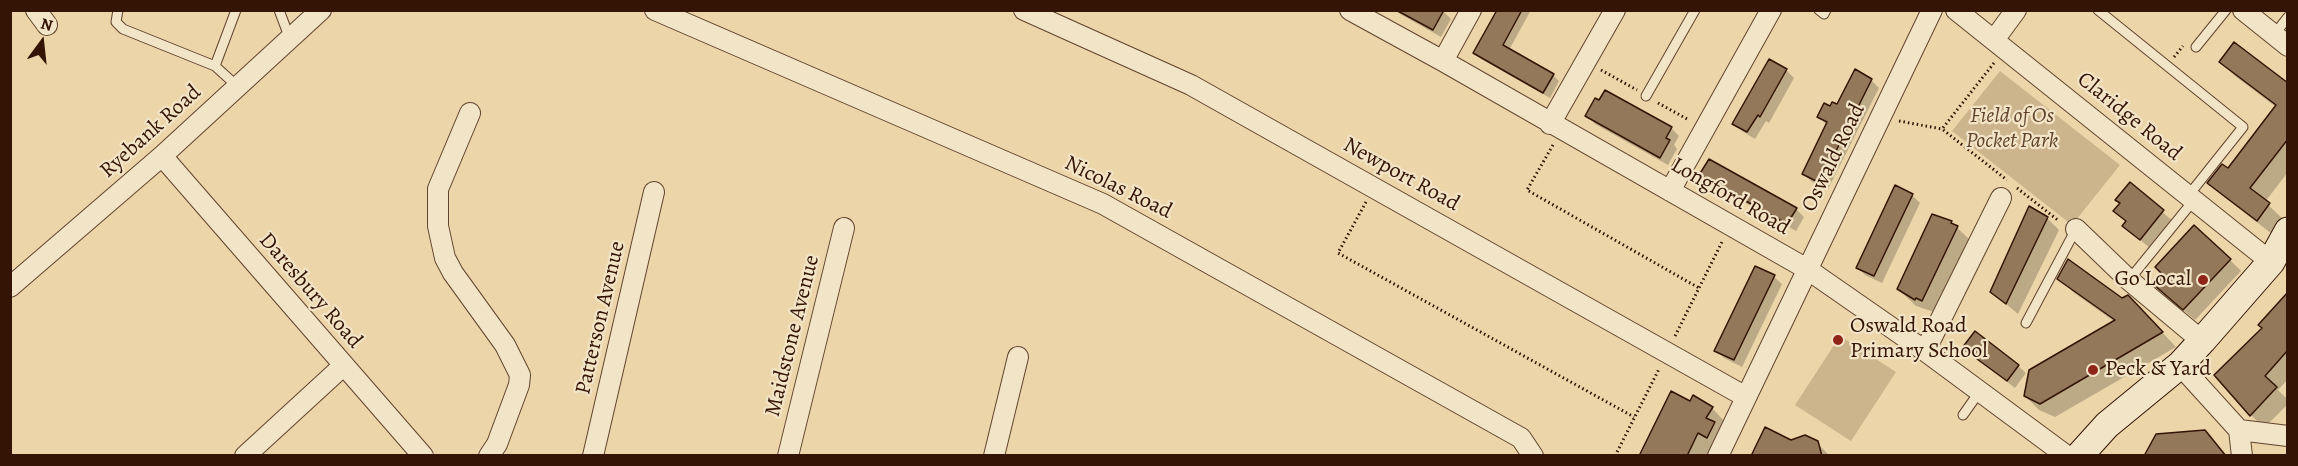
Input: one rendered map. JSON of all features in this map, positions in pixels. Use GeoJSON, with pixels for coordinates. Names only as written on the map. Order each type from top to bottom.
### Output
{"type":"FeatureCollection","features":[{"type":"Feature","properties":{"kind":"main road"},"geometry":{"type":"LineString","coordinates":[[2079,456],[2107,425],[2180,364],[2202,341],[2271,262],[2288,231]]}},
{"type":"Feature","properties":{"kind":"street","name":"Ryebank Road"},"geometry":{"type":"LineString","coordinates":[[10,287],[162,156],[321,10]]}},
{"type":"Feature","properties":{"kind":"street","name":"Nicolas Road"},"geometry":{"type":"LineString","coordinates":[[655,10],[1102,204],[1521,438],[1533,456]]}},
{"type":"Feature","properties":{"kind":"street","name":"Newport Road"},"geometry":{"type":"LineString","coordinates":[[1024,10],[1191,85],[1746,397]]}},
{"type":"Feature","properties":{"kind":"street","name":"Longford Road"},"geometry":{"type":"LineString","coordinates":[[1350,10],[1807,269],[1925,351],[2067,456]]}},
{"type":"Feature","properties":{"kind":"street"},"geometry":{"type":"LineString","coordinates":[[1443,61],[1471,10]]}},
{"type":"Feature","properties":{"kind":"street"},"geometry":{"type":"LineString","coordinates":[[1556,127],[1615,10]]}},
{"type":"Feature","properties":{"kind":"street"},"geometry":{"type":"LineString","coordinates":[[1670,191],[1771,10]]}},
{"type":"Feature","properties":{"kind":"street","name":"Oswald Road"},"geometry":{"type":"LineString","coordinates":[[1718,456],[1932,10]]}},
{"type":"Feature","properties":{"kind":"street","name":"Claridge Road"},"geometry":{"type":"LineString","coordinates":[[1956,10],[2271,262]]}},
{"type":"Feature","properties":{"kind":"street"},"geometry":{"type":"LineString","coordinates":[[2000,44],[2016,10]]}},
{"type":"Feature","properties":{"kind":"street"},"geometry":{"type":"LineString","coordinates":[[2242,10],[2281,41]]}},
{"type":"Feature","properties":{"kind":"street"},"geometry":{"type":"LineString","coordinates":[[470,113],[438,189],[438,226],[441,244],[449,265],[506,345],[520,375],[519,385],[489,456]]}},
{"type":"Feature","properties":{"kind":"street","name":"Daresbury Road"},"geometry":{"type":"LineString","coordinates":[[162,156],[423,456]]}},
{"type":"Feature","properties":{"kind":"street","name":"Patterson Avenue"},"geometry":{"type":"LineString","coordinates":[[593,456],[654,192]]}},
{"type":"Feature","properties":{"kind":"street"},"geometry":{"type":"LineString","coordinates":[[1925,351],[2001,198]]}},
{"type":"Feature","properties":{"kind":"street","name":"Maidstone Avenue"},"geometry":{"type":"LineString","coordinates":[[788,456],[844,228]]}},
{"type":"Feature","properties":{"kind":"street"},"geometry":{"type":"LineString","coordinates":[[2076,229],[2129,280],[2202,341]]}},
{"type":"Feature","properties":{"kind":"street"},"geometry":{"type":"LineString","coordinates":[[994,456],[1018,357]]}},
{"type":"Feature","properties":{"kind":"street"},"geometry":{"type":"LineString","coordinates":[[2180,364],[2239,430],[2242,456]]}},
{"type":"Feature","properties":{"kind":"street"},"geometry":{"type":"LineString","coordinates":[[244,456],[343,366]]}},
{"type":"Feature","properties":{"kind":"street"},"geometry":{"type":"LineString","coordinates":[[2239,430],[2288,436]]}},
{"type":"Feature","properties":{"kind":"lane"},"geometry":{"type":"LineString","coordinates":[[118,10],[116,22],[123,29],[215,66],[237,86]]}},
{"type":"Feature","properties":{"kind":"lane"},"geometry":{"type":"LineString","coordinates":[[215,66],[236,10]]}},
{"type":"Feature","properties":{"kind":"lane"},"geometry":{"type":"LineString","coordinates":[[279,10],[290,39]]}},
{"type":"Feature","properties":{"kind":"lane"},"geometry":{"type":"LineString","coordinates":[[1646,96],[1695,10]]}},
{"type":"Feature","properties":{"kind":"lane"},"geometry":{"type":"LineString","coordinates":[[1820,10],[1824,14],[1826,10]]}},
{"type":"Feature","properties":{"kind":"lane"},"geometry":{"type":"LineString","coordinates":[[2098,10],[2243,127],[2129,280]]}},
{"type":"Feature","properties":{"kind":"lane"},"geometry":{"type":"LineString","coordinates":[[2196,47],[2226,10]]}},
{"type":"Feature","properties":{"kind":"lane"},"geometry":{"type":"LineString","coordinates":[[2281,41],[2288,17]]}},
{"type":"Feature","properties":{"kind":"lane"},"geometry":{"type":"LineString","coordinates":[[2026,324],[2076,229]]}},
{"type":"Feature","properties":{"kind":"lane"},"geometry":{"type":"LineString","coordinates":[[1964,414],[1980,391]]}},
{"type":"Feature","properties":{"kind":"path"},"geometry":{"type":"LineString","coordinates":[[1942,129],[2000,44]]}},
{"type":"Feature","properties":{"kind":"path"},"geometry":{"type":"LineString","coordinates":[[1880,117],[1942,129],[2069,229],[2076,229]]}},
{"type":"Feature","properties":{"kind":"path"},"geometry":{"type":"LineString","coordinates":[[1556,127],[1527,190],[1699,288]]}},
{"type":"Feature","properties":{"kind":"path"},"geometry":{"type":"LineString","coordinates":[[1374,188],[1338,253],[1634,417]]}},
{"type":"Feature","properties":{"kind":"path"},"geometry":{"type":"LineString","coordinates":[[1676,335],[1722,243]]}},
{"type":"Feature","properties":{"kind":"path"},"geometry":{"type":"LineString","coordinates":[[1615,456],[1659,369]]}},
{"type":"Feature","properties":{"kind":"green space","name":"Field of Os Pocket Park"},"geometry":{"type":"Polygon","coordinates":[[[2000,71],[2120,165],[2072,225],[1952,131],[2000,71]]]}},
{"type":"Feature","properties":{"kind":"green space"},"geometry":{"type":"Polygon","coordinates":[[[1840,336],[1896,372],[1851,441],[1795,405],[1840,336]]]}},
{"type":"Feature","properties":{"kind":"building"},"geometry":{"type":"Polygon","coordinates":[[[1396,10],[1444,10],[1433,30],[1396,10]]]}},
{"type":"Feature","properties":{"kind":"building"},"geometry":{"type":"Polygon","coordinates":[[[1497,10],[1522,10],[1503,45],[1554,74],[1543,93],[1473,53],[1497,10]]]}},
{"type":"Feature","properties":{"kind":"building"},"geometry":{"type":"Polygon","coordinates":[[[2234,42],[2288,83],[2288,139],[2250,188],[2270,203],[2257,221],[2207,183],[2222,164],[2228,168],[2276,105],[2219,62],[2234,42]]]}},
{"type":"Feature","properties":{"kind":"building"},"geometry":{"type":"Polygon","coordinates":[[[1769,59],[1787,69],[1760,117],[1758,115],[1747,132],[1732,124],[1769,59]]]}},
{"type":"Feature","properties":{"kind":"building"},"geometry":{"type":"Polygon","coordinates":[[[1855,69],[1872,79],[1820,183],[1802,174],[1827,122],[1817,117],[1824,103],[1830,106],[1832,102],[1837,104],[1855,69]]]}},
{"type":"Feature","properties":{"kind":"building"},"geometry":{"type":"Polygon","coordinates":[[[1605,90],[1672,127],[1666,138],[1670,140],[1660,158],[1585,116],[1595,98],[1599,100],[1605,90]]]}},
{"type":"Feature","properties":{"kind":"building"},"geometry":{"type":"Polygon","coordinates":[[[1709,159],[1797,208],[1787,224],[1699,175],[1709,159]]]}},
{"type":"Feature","properties":{"kind":"building"},"geometry":{"type":"Polygon","coordinates":[[[2130,182],[2164,210],[2140,240],[2122,226],[2126,221],[2113,211],[2120,203],[2115,200],[2130,182]]]}},
{"type":"Feature","properties":{"kind":"building"},"geometry":{"type":"Polygon","coordinates":[[[1895,185],[1913,194],[1874,276],[1856,268],[1895,185]]]}},
{"type":"Feature","properties":{"kind":"building"},"geometry":{"type":"Polygon","coordinates":[[[2029,206],[2048,217],[2006,304],[1990,292],[2029,206]]]}},
{"type":"Feature","properties":{"kind":"building"},"geometry":{"type":"Polygon","coordinates":[[[1932,214],[1952,221],[1951,223],[1958,226],[1922,301],[1916,298],[1915,300],[1897,289],[1932,214]]]}},
{"type":"Feature","properties":{"kind":"building"},"geometry":{"type":"Polygon","coordinates":[[[2194,225],[2231,259],[2183,310],[2154,285],[2163,275],[2155,267],[2194,225]]]}},
{"type":"Feature","properties":{"kind":"building"},"geometry":{"type":"Polygon","coordinates":[[[2068,259],[2122,298],[2128,295],[2163,332],[2040,404],[2024,396],[2029,370],[2115,320],[2057,279],[2068,259]]]}},
{"type":"Feature","properties":{"kind":"building"},"geometry":{"type":"Polygon","coordinates":[[[1755,266],[1775,275],[1734,360],[1714,351],[1755,266]]]}},
{"type":"Feature","properties":{"kind":"building"},"geometry":{"type":"Polygon","coordinates":[[[2288,292],[2288,350],[2265,376],[2277,387],[2250,416],[2214,375],[2262,328],[2258,325],[2288,292]]]}},
{"type":"Feature","properties":{"kind":"building"},"geometry":{"type":"Polygon","coordinates":[[[1975,331],[2019,365],[2007,381],[1962,348],[1975,331]]]}},
{"type":"Feature","properties":{"kind":"building"},"geometry":{"type":"Polygon","coordinates":[[[1671,391],[1690,401],[1693,395],[1713,407],[1706,418],[1715,422],[1707,438],[1698,433],[1687,456],[1639,456],[1671,391]]]}},
{"type":"Feature","properties":{"kind":"building"},"geometry":{"type":"Polygon","coordinates":[[[1765,427],[1791,440],[1805,435],[1818,441],[1822,456],[1751,456],[1765,427]]]}},
{"type":"Feature","properties":{"kind":"building"},"geometry":{"type":"Polygon","coordinates":[[[2205,430],[2226,456],[2144,456],[2156,434],[2205,430]]]}},
{"type":"Feature","properties":{"kind":"place","name":"Go Local"},"geometry":{"type":"Point","coordinates":[2203,280]}},
{"type":"Feature","properties":{"kind":"place","name":"Oswald Road Primary School"},"geometry":{"type":"Point","coordinates":[1838,340]}},
{"type":"Feature","properties":{"kind":"place","name":"Peck & Yard"},"geometry":{"type":"Point","coordinates":[2093,370]}}]}
